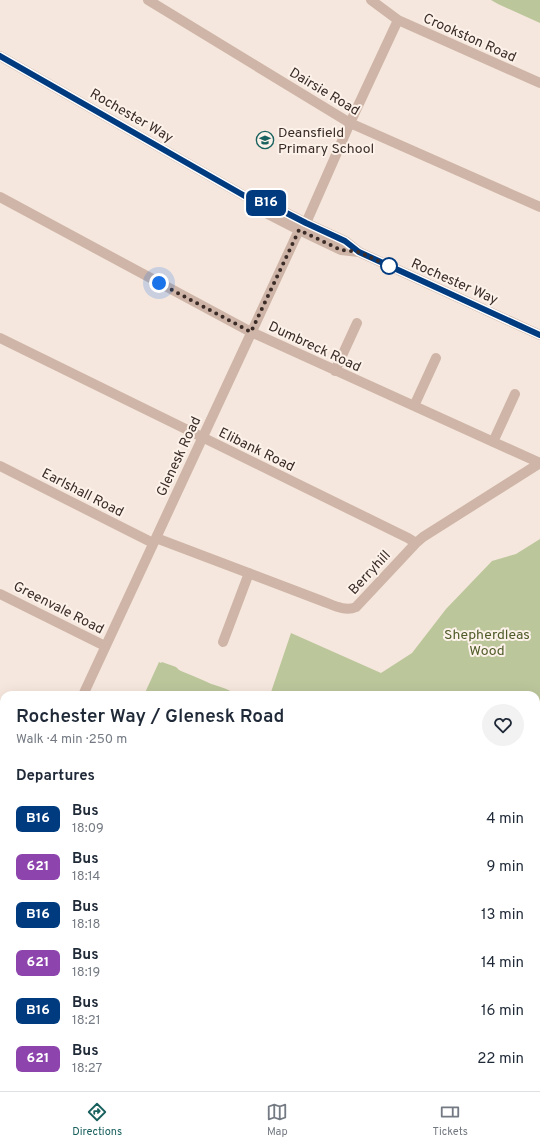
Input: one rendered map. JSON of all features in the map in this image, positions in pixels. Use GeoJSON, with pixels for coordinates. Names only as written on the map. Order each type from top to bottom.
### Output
{"type":"FeatureCollection","features":[{"type":"Feature","properties":{"kind":"street","name":"Dairsie Road"},"geometry":{"type":"LineString","coordinates":[[148,0],[350,123],[540,208]]}},
{"type":"Feature","properties":{"kind":"street","name":"Crookston Road"},"geometry":{"type":"LineString","coordinates":[[371,0],[398,20],[540,84]]}},
{"type":"Feature","properties":{"kind":"street","name":"Glenesk Road"},"geometry":{"type":"LineString","coordinates":[[85,691],[251,332],[398,20]]}},
{"type":"Feature","properties":{"kind":"street","name":"Rochester Way"},"geometry":{"type":"LineString","coordinates":[[0,56],[250,199],[266,213],[302,226],[341,250],[359,252],[540,335]]}},
{"type":"Feature","properties":{"kind":"street","name":"Dumbreck Road"},"geometry":{"type":"LineString","coordinates":[[0,197],[251,332],[540,463]]}},
{"type":"Feature","properties":{"kind":"street"},"geometry":{"type":"LineString","coordinates":[[335,371],[357,323]]}},
{"type":"Feature","properties":{"kind":"street","name":"Elibank Road"},"geometry":{"type":"LineString","coordinates":[[0,338],[416,543]]}},
{"type":"Feature","properties":{"kind":"street"},"geometry":{"type":"LineString","coordinates":[[414,406],[436,358]]}},
{"type":"Feature","properties":{"kind":"street"},"geometry":{"type":"LineString","coordinates":[[493,442],[515,394]]}},
{"type":"Feature","properties":{"kind":"street","name":"Berryhill"},"geometry":{"type":"LineString","coordinates":[[154,540],[249,573],[344,609],[350,609],[356,607],[423,537],[540,463]]}},
{"type":"Feature","properties":{"kind":"street","name":"Earlshall Road"},"geometry":{"type":"LineString","coordinates":[[0,466],[154,540]]}},
{"type":"Feature","properties":{"kind":"street"},"geometry":{"type":"LineString","coordinates":[[223,642],[249,573]]}},
{"type":"Feature","properties":{"kind":"street","name":"Greenvale Road"},"geometry":{"type":"LineString","coordinates":[[0,594],[105,646]]}},
{"type":"Feature","properties":{"kind":"green space"},"geometry":{"type":"Polygon","coordinates":[[[491,0],[540,0],[540,23],[498,4],[491,0]]]}},
{"type":"Feature","properties":{"kind":"green space","name":"Shepherdleas Wood"},"geometry":{"type":"Polygon","coordinates":[[[540,539],[540,691],[271,691],[291,633],[381,673],[412,653],[446,609],[492,561],[516,554],[540,539]]]}},
{"type":"Feature","properties":{"kind":"green space"},"geometry":{"type":"Polygon","coordinates":[[[159,662],[162,662],[230,691],[146,691],[159,662]]]}},
{"type":"Feature","properties":{"kind":"bus line","name":"B16"},"geometry":{"type":"LineString","coordinates":[[0,56],[250,199],[269,204],[345,241],[359,252],[540,335]]}},
{"type":"Feature","properties":{"kind":"place","name":"Deansfield Primary School"},"geometry":{"type":"Point","coordinates":[265,140]}},
{"type":"Feature","properties":{"kind":"route"},"geometry":{"type":"LineString","coordinates":[[159,283],[251,332],[299,230],[341,250],[359,252],[389,266]]}}]}
